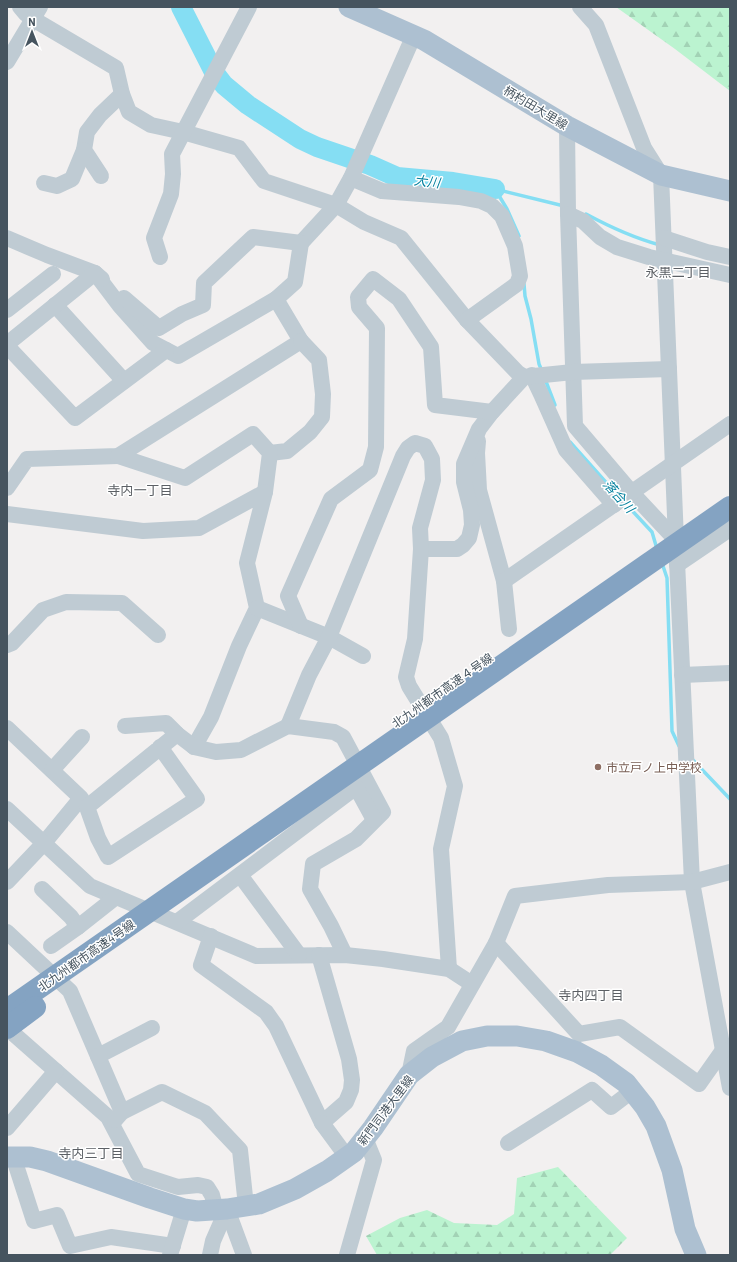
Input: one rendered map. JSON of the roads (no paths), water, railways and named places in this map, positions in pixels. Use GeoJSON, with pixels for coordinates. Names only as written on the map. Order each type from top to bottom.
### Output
{"type":"FeatureCollection","features":[{"type":"Feature","properties":{"kind":"highway","name":"北九州都市高速４号線"},"geometry":{"type":"LineString","coordinates":[[491,664],[730,492]]}},
{"type":"Feature","properties":{"kind":"highway","name":"北九州都市高速４号線"},"geometry":{"type":"LineString","coordinates":[[161,895],[345,759],[730,507]]}},
{"type":"Feature","properties":{"kind":"highway","name":"北九州都市高速4号線"},"geometry":{"type":"LineString","coordinates":[[7,1010],[128,926],[161,895]]}},
{"type":"Feature","properties":{"kind":"highway","name":"北九州都市高速4号線"},"geometry":{"type":"LineString","coordinates":[[7,993],[161,895]]}},
{"type":"Feature","properties":{"kind":"highway"},"geometry":{"type":"LineString","coordinates":[[7,1028],[77,974],[128,926]]}},
{"type":"Feature","properties":{"kind":"main road","name":"柄杓田大里線"},"geometry":{"type":"LineString","coordinates":[[349,7],[424,40],[567,126],[661,175],[730,191]]}},
{"type":"Feature","properties":{"kind":"main road","name":"新門司港大里線"},"geometry":{"type":"LineString","coordinates":[[10,1156],[30,1157],[47,1161],[184,1209],[197,1211],[259,1204],[296,1189],[327,1171],[354,1152],[409,1075],[432,1056],[462,1041],[487,1036],[517,1036],[546,1041],[577,1052],[601,1065],[626,1083],[645,1107],[659,1133],[672,1170],[685,1229],[696,1255]]}},
{"type":"Feature","properties":{"kind":"street"},"geometry":{"type":"LineString","coordinates":[[20,7],[25,13],[37,13],[116,68],[122,94],[129,112],[151,125],[183,132],[239,148],[264,181],[336,205],[364,222],[401,238],[467,320],[518,373],[528,376],[573,372],[669,369]]}},
{"type":"Feature","properties":{"kind":"street"},"geometry":{"type":"LineString","coordinates":[[160,257],[154,238],[171,194],[173,174],[172,154],[249,7]]}},
{"type":"Feature","properties":{"kind":"street"},"geometry":{"type":"LineString","coordinates":[[580,7],[596,24],[644,148],[661,175],[692,882],[730,1087]]}},
{"type":"Feature","properties":{"kind":"street"},"geometry":{"type":"LineString","coordinates":[[7,62],[37,13]]}},
{"type":"Feature","properties":{"kind":"street"},"geometry":{"type":"LineString","coordinates":[[95,273],[120,306],[153,344],[178,356],[276,300],[295,282],[301,243],[336,205],[351,178],[414,36]]}},
{"type":"Feature","properties":{"kind":"street"},"geometry":{"type":"LineString","coordinates":[[44,183],[57,186],[72,179],[84,150],[87,132],[100,115],[122,94]]}},
{"type":"Feature","properties":{"kind":"street"},"geometry":{"type":"LineString","coordinates":[[567,126],[568,214],[575,426],[632,493],[676,540]]}},
{"type":"Feature","properties":{"kind":"street"},"geometry":{"type":"LineString","coordinates":[[84,150],[101,176]]}},
{"type":"Feature","properties":{"kind":"street"},"geometry":{"type":"LineString","coordinates":[[351,178],[382,191],[459,197],[481,201],[492,206],[502,216],[515,246],[520,276],[517,284],[467,320]]}},
{"type":"Feature","properties":{"kind":"street"},"geometry":{"type":"LineString","coordinates":[[568,214],[583,221],[600,237],[617,247],[649,257],[664,249],[707,252],[730,257]]}},
{"type":"Feature","properties":{"kind":"street"},"geometry":{"type":"LineString","coordinates":[[7,238],[95,273],[159,328],[182,314],[202,305],[204,283],[253,237],[301,243]]}},
{"type":"Feature","properties":{"kind":"street"},"geometry":{"type":"LineString","coordinates":[[664,249],[730,275]]}},
{"type":"Feature","properties":{"kind":"street"},"geometry":{"type":"LineString","coordinates":[[95,273],[7,345],[75,418],[166,350]]}},
{"type":"Feature","properties":{"kind":"street"},"geometry":{"type":"LineString","coordinates":[[7,310],[53,274]]}},
{"type":"Feature","properties":{"kind":"street"},"geometry":{"type":"LineString","coordinates":[[301,626],[288,596],[331,499],[370,470],[376,447],[377,328],[359,307],[358,297],[373,279],[399,299],[432,347],[435,405],[492,412]]}},
{"type":"Feature","properties":{"kind":"street"},"geometry":{"type":"LineString","coordinates":[[270,453],[286,451],[310,432],[322,417],[323,394],[319,360],[301,341],[276,300]]}},
{"type":"Feature","properties":{"kind":"street"},"geometry":{"type":"LineString","coordinates":[[55,305],[124,381]]}},
{"type":"Feature","properties":{"kind":"street"},"geometry":{"type":"LineString","coordinates":[[118,456],[301,341]]}},
{"type":"Feature","properties":{"kind":"street"},"geometry":{"type":"LineString","coordinates":[[421,549],[457,549],[469,538],[472,525],[471,510],[464,482],[464,464],[479,429],[492,412],[528,376]]}},
{"type":"Feature","properties":{"kind":"street"},"geometry":{"type":"LineString","coordinates":[[528,376],[542,394],[566,450],[614,505]]}},
{"type":"Feature","properties":{"kind":"street"},"geometry":{"type":"LineString","coordinates":[[504,581],[730,424]]}},
{"type":"Feature","properties":{"kind":"street"},"geometry":{"type":"LineString","coordinates":[[479,429],[477,454],[479,490],[504,581],[509,629]]}},
{"type":"Feature","properties":{"kind":"street"},"geometry":{"type":"LineString","coordinates":[[7,488],[27,459],[118,456],[185,478],[253,434],[270,453]]}},
{"type":"Feature","properties":{"kind":"street"},"geometry":{"type":"LineString","coordinates":[[288,726],[309,675],[329,637],[402,456],[408,448],[415,443],[425,446],[432,459],[433,480],[420,528],[421,549],[415,639],[406,678],[409,686],[441,738],[455,786],[441,849],[449,969]]}},
{"type":"Feature","properties":{"kind":"street"},"geometry":{"type":"LineString","coordinates":[[194,747],[211,717],[239,646],[257,608],[247,563],[264,492],[270,453]]}},
{"type":"Feature","properties":{"kind":"street"},"geometry":{"type":"LineString","coordinates":[[7,514],[143,530],[199,528],[264,492]]}},
{"type":"Feature","properties":{"kind":"street"},"geometry":{"type":"LineString","coordinates":[[677,565],[730,528]]}},
{"type":"Feature","properties":{"kind":"street"},"geometry":{"type":"LineString","coordinates":[[7,645],[12,643],[43,610],[66,602],[122,603],[158,635]]}},
{"type":"Feature","properties":{"kind":"street"},"geometry":{"type":"LineString","coordinates":[[257,608],[329,637],[363,656]]}},
{"type":"Feature","properties":{"kind":"street"},"geometry":{"type":"LineString","coordinates":[[682,675],[730,673]]}},
{"type":"Feature","properties":{"kind":"street"},"geometry":{"type":"LineString","coordinates":[[125,726],[166,723],[194,747],[216,752],[241,750],[288,726],[334,732],[343,737],[383,812],[356,839],[313,864],[310,889],[346,955]]}},
{"type":"Feature","properties":{"kind":"street"},"geometry":{"type":"LineString","coordinates":[[7,728],[81,798],[44,843],[10,873]]}},
{"type":"Feature","properties":{"kind":"street"},"geometry":{"type":"LineString","coordinates":[[160,747],[197,799],[108,857],[98,838],[87,807],[160,747],[177,734]]}},
{"type":"Feature","properties":{"kind":"street"},"geometry":{"type":"LineString","coordinates":[[52,770],[82,737]]}},
{"type":"Feature","properties":{"kind":"street"},"geometry":{"type":"LineString","coordinates":[[177,922],[356,787],[374,820]]}},
{"type":"Feature","properties":{"kind":"street"},"geometry":{"type":"LineString","coordinates":[[7,809],[90,886],[256,956],[346,955],[383,959],[449,969],[472,984]]}},
{"type":"Feature","properties":{"kind":"street"},"geometry":{"type":"LineString","coordinates":[[409,1075],[414,1051],[448,1027],[496,943],[516,896],[608,886],[692,882],[730,872]]}},
{"type":"Feature","properties":{"kind":"street"},"geometry":{"type":"LineString","coordinates":[[240,875],[299,955]]}},
{"type":"Feature","properties":{"kind":"street"},"geometry":{"type":"LineString","coordinates":[[42,889],[71,917],[78,927]]}},
{"type":"Feature","properties":{"kind":"street"},"geometry":{"type":"LineString","coordinates":[[51,946],[116,897]]}},
{"type":"Feature","properties":{"kind":"street"},"geometry":{"type":"LineString","coordinates":[[7,932],[70,991],[98,1056],[117,1118],[138,1174],[178,1187],[198,1185],[207,1187],[212,1195],[229,1208],[244,1255]]}},
{"type":"Feature","properties":{"kind":"street"},"geometry":{"type":"LineString","coordinates":[[211,936],[201,965],[266,1012],[276,1026],[322,1123],[346,1157]]}},
{"type":"Feature","properties":{"kind":"street"},"geometry":{"type":"LineString","coordinates":[[496,943],[579,1034],[620,1027],[699,1084],[723,1050]]}},
{"type":"Feature","properties":{"kind":"street"},"geometry":{"type":"LineString","coordinates":[[319,955],[349,1060],[352,1080],[351,1090],[346,1102],[322,1123]]}},
{"type":"Feature","properties":{"kind":"street"},"geometry":{"type":"LineString","coordinates":[[7,1028],[108,1117],[117,1118],[162,1092],[205,1114],[240,1150],[229,1208],[213,1241],[210,1255]]}},
{"type":"Feature","properties":{"kind":"street"},"geometry":{"type":"LineString","coordinates":[[98,1056],[152,1028]]}},
{"type":"Feature","properties":{"kind":"street"},"geometry":{"type":"LineString","coordinates":[[7,1128],[56,1071]]}},
{"type":"Feature","properties":{"kind":"street"},"geometry":{"type":"LineString","coordinates":[[508,1143],[592,1090],[611,1107],[632,1091]]}},
{"type":"Feature","properties":{"kind":"street"},"geometry":{"type":"LineString","coordinates":[[347,1255],[374,1160],[365,1138]]}},
{"type":"Feature","properties":{"kind":"street"},"geometry":{"type":"LineString","coordinates":[[10,1156],[34,1221],[57,1215],[70,1246],[111,1237],[172,1251],[184,1209]]}},
{"type":"Feature","properties":{"kind":"waterway","name":"大川"},"geometry":{"type":"LineString","coordinates":[[181,7],[214,72],[224,85],[248,105],[300,139],[317,147],[370,165],[397,177],[453,182],[495,189]]}},
{"type":"Feature","properties":{"kind":"waterway","name":"落合川"},"geometry":{"type":"LineString","coordinates":[[495,189],[507,209],[519,236]]}},
{"type":"Feature","properties":{"kind":"waterway","name":"大川"},"geometry":{"type":"LineString","coordinates":[[495,189],[564,206]]}},
{"type":"Feature","properties":{"kind":"waterway","name":"大川"},"geometry":{"type":"LineString","coordinates":[[586,214],[622,232],[660,245]]}},
{"type":"Feature","properties":{"kind":"waterway","name":"落合川"},"geometry":{"type":"LineString","coordinates":[[524,284],[525,296],[531,319],[539,364],[542,371]]}},
{"type":"Feature","properties":{"kind":"waterway","name":"落合川"},"geometry":{"type":"LineString","coordinates":[[545,379],[555,405]]}},
{"type":"Feature","properties":{"kind":"waterway","name":"落合川"},"geometry":{"type":"LineString","coordinates":[[570,442],[619,497]]}},
{"type":"Feature","properties":{"kind":"waterway","name":"落合川"},"geometry":{"type":"LineString","coordinates":[[625,503],[652,532],[657,549]]}},
{"type":"Feature","properties":{"kind":"waterway","name":"落合川"},"geometry":{"type":"LineString","coordinates":[[662,563],[667,578],[672,731],[679,746]]}},
{"type":"Feature","properties":{"kind":"waterway","name":"落合川"},"geometry":{"type":"LineString","coordinates":[[692,759],[730,799]]}},
{"type":"Feature","properties":{"kind":"place","name":"市立戸ノ上中学校"},"geometry":{"type":"Point","coordinates":[598,767]}},
{"type":"Feature","properties":{"kind":"district","name":"永黒二丁目"},"geometry":{"type":"Point","coordinates":[678,272]}},
{"type":"Feature","properties":{"kind":"district","name":"寺内一丁目"},"geometry":{"type":"Point","coordinates":[140,490]}},
{"type":"Feature","properties":{"kind":"district","name":"寺内四丁目"},"geometry":{"type":"Point","coordinates":[591,995]}},
{"type":"Feature","properties":{"kind":"district","name":"寺内三丁目"},"geometry":{"type":"Point","coordinates":[91,1153]}}]}
